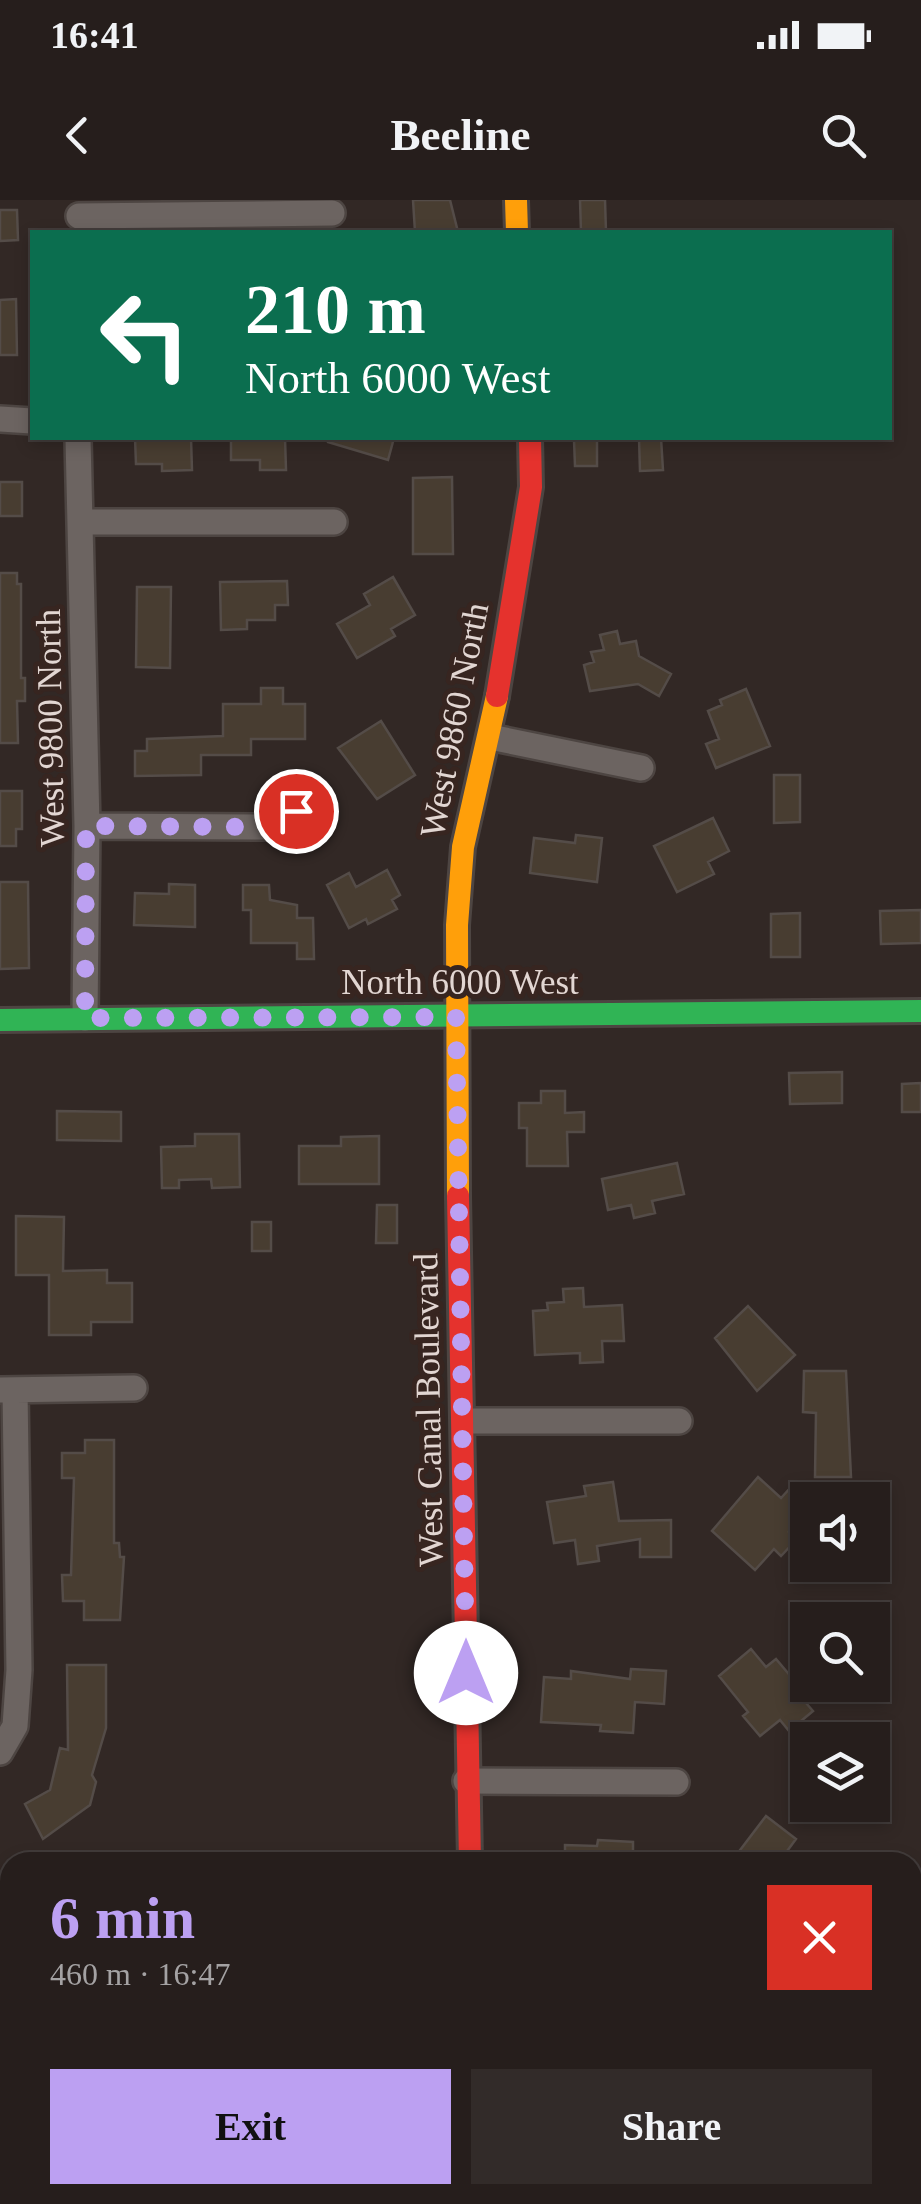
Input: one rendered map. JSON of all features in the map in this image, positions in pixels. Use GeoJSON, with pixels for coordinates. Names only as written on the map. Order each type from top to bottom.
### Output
{"type":"FeatureCollection","features":[{"type":"Feature","properties":{"kind":"street"},"geometry":{"type":"LineString","coordinates":[[516,200],[518,230]]}},
{"type":"Feature","properties":{"kind":"street"},"geometry":{"type":"LineString","coordinates":[[79,216],[332,214]]}},
{"type":"Feature","properties":{"kind":"street"},"geometry":{"type":"LineString","coordinates":[[0,419],[30,420]]}},
{"type":"Feature","properties":{"kind":"street","name":"West 9800 North"},"geometry":{"type":"LineString","coordinates":[[78,440],[86,826],[85,1018]]}},
{"type":"Feature","properties":{"kind":"street","name":"West 9860 North"},"geometry":{"type":"LineString","coordinates":[[456,1017],[463,846],[490,737],[530,488],[530,440]]}},
{"type":"Feature","properties":{"kind":"street"},"geometry":{"type":"LineString","coordinates":[[82,522],[334,522]]}},
{"type":"Feature","properties":{"kind":"street"},"geometry":{"type":"LineString","coordinates":[[490,737],[641,768]]}},
{"type":"Feature","properties":{"kind":"street"},"geometry":{"type":"LineString","coordinates":[[86,826],[263,827],[296,811]]}},
{"type":"Feature","properties":{"kind":"street","name":"North 6000 West"},"geometry":{"type":"LineString","coordinates":[[0,1020],[921,1011]]}},
{"type":"Feature","properties":{"kind":"street","name":"West Canal Boulevard"},"geometry":{"type":"LineString","coordinates":[[456,1017],[470,1852]]}},
{"type":"Feature","properties":{"kind":"street"},"geometry":{"type":"LineString","coordinates":[[0,1752],[15,1726],[19,1670],[8,1390],[134,1388]]}},
{"type":"Feature","properties":{"kind":"street"},"geometry":{"type":"LineString","coordinates":[[465,1420],[678,1421]]}},
{"type":"Feature","properties":{"kind":"street"},"geometry":{"type":"LineString","coordinates":[[466,1781],[676,1782]]}},
{"type":"Feature","properties":{"kind":"building"},"geometry":{"type":"Polygon","coordinates":[[[413,200],[450,200],[458,230],[415,230],[413,200]]]}},
{"type":"Feature","properties":{"kind":"building"},"geometry":{"type":"Polygon","coordinates":[[[580,200],[605,200],[606,230],[581,230],[580,200]]]}},
{"type":"Feature","properties":{"kind":"building"},"geometry":{"type":"Polygon","coordinates":[[[0,210],[17,210],[18,240],[0,241],[0,210]]]}},
{"type":"Feature","properties":{"kind":"building"},"geometry":{"type":"Polygon","coordinates":[[[16,299],[17,355],[0,355],[0,300],[16,299]]]}},
{"type":"Feature","properties":{"kind":"building"},"geometry":{"type":"Polygon","coordinates":[[[135,440],[191,440],[192,470],[162,471],[162,464],[136,464],[135,440]]]}},
{"type":"Feature","properties":{"kind":"building"},"geometry":{"type":"Polygon","coordinates":[[[231,440],[285,440],[286,470],[260,470],[260,460],[231,460],[231,440]]]}},
{"type":"Feature","properties":{"kind":"building"},"geometry":{"type":"Polygon","coordinates":[[[328,440],[393,440],[388,460],[328,440]]]}},
{"type":"Feature","properties":{"kind":"building"},"geometry":{"type":"Polygon","coordinates":[[[574,440],[597,440],[597,466],[575,466],[574,440]]]}},
{"type":"Feature","properties":{"kind":"building"},"geometry":{"type":"Polygon","coordinates":[[[639,440],[661,440],[663,470],[640,471],[639,440]]]}},
{"type":"Feature","properties":{"kind":"building"},"geometry":{"type":"Polygon","coordinates":[[[452,477],[453,554],[413,554],[413,478],[452,477]]]}},
{"type":"Feature","properties":{"kind":"building"},"geometry":{"type":"Polygon","coordinates":[[[0,482],[22,482],[22,516],[0,516],[0,482]]]}},
{"type":"Feature","properties":{"kind":"building"},"geometry":{"type":"Polygon","coordinates":[[[0,573],[17,573],[17,584],[21,584],[21,678],[25,678],[25,701],[17,701],[18,743],[0,743],[0,573]]]}},
{"type":"Feature","properties":{"kind":"building"},"geometry":{"type":"Polygon","coordinates":[[[393,577],[415,615],[391,629],[395,636],[357,658],[337,624],[370,605],[364,594],[393,577]]]}},
{"type":"Feature","properties":{"kind":"building"},"geometry":{"type":"Polygon","coordinates":[[[287,581],[288,605],[275,605],[275,620],[247,620],[247,629],[221,630],[220,582],[287,581]]]}},
{"type":"Feature","properties":{"kind":"building"},"geometry":{"type":"Polygon","coordinates":[[[137,587],[171,587],[170,668],[136,667],[137,587]]]}},
{"type":"Feature","properties":{"kind":"building"},"geometry":{"type":"Polygon","coordinates":[[[617,631],[620,644],[636,641],[639,656],[671,674],[659,696],[638,684],[590,691],[584,665],[594,662],[591,652],[604,650],[600,635],[617,631]]]}},
{"type":"Feature","properties":{"kind":"building"},"geometry":{"type":"Polygon","coordinates":[[[261,688],[283,688],[283,704],[305,704],[305,739],[251,739],[251,755],[201,755],[201,775],[135,776],[135,751],[147,751],[147,739],[223,736],[223,704],[261,704],[261,688]]]}},
{"type":"Feature","properties":{"kind":"building"},"geometry":{"type":"Polygon","coordinates":[[[746,689],[770,746],[716,768],[706,744],[719,739],[708,711],[722,705],[720,700],[746,689]]]}},
{"type":"Feature","properties":{"kind":"building"},"geometry":{"type":"Polygon","coordinates":[[[381,721],[415,775],[377,799],[338,748],[381,721]]]}},
{"type":"Feature","properties":{"kind":"building"},"geometry":{"type":"Polygon","coordinates":[[[774,775],[800,775],[800,822],[774,823],[774,775]]]}},
{"type":"Feature","properties":{"kind":"building"},"geometry":{"type":"Polygon","coordinates":[[[0,791],[22,791],[22,829],[16,829],[16,846],[0,846],[0,791]]]}},
{"type":"Feature","properties":{"kind":"building"},"geometry":{"type":"Polygon","coordinates":[[[713,818],[729,851],[708,862],[714,874],[677,892],[654,846],[713,818]]]}},
{"type":"Feature","properties":{"kind":"building"},"geometry":{"type":"Polygon","coordinates":[[[576,835],[602,838],[597,882],[530,873],[534,838],[575,843],[576,835]]]}},
{"type":"Feature","properties":{"kind":"building"},"geometry":{"type":"Polygon","coordinates":[[[387,870],[400,895],[392,900],[397,909],[368,924],[366,919],[349,928],[327,885],[349,873],[356,887],[387,870]]]}},
{"type":"Feature","properties":{"kind":"building"},"geometry":{"type":"Polygon","coordinates":[[[0,882],[28,882],[29,968],[0,969],[0,882]]]}},
{"type":"Feature","properties":{"kind":"building"},"geometry":{"type":"Polygon","coordinates":[[[169,884],[195,885],[195,927],[134,925],[135,893],[169,894],[169,884]]]}},
{"type":"Feature","properties":{"kind":"building"},"geometry":{"type":"Polygon","coordinates":[[[243,885],[269,885],[270,900],[297,905],[297,918],[313,918],[314,959],[297,959],[297,943],[251,943],[251,910],[243,910],[243,885]]]}},
{"type":"Feature","properties":{"kind":"building"},"geometry":{"type":"Polygon","coordinates":[[[921,910],[921,943],[881,944],[880,911],[921,910]]]}},
{"type":"Feature","properties":{"kind":"building"},"geometry":{"type":"Polygon","coordinates":[[[800,913],[800,957],[771,957],[771,914],[800,913]]]}},
{"type":"Feature","properties":{"kind":"building"},"geometry":{"type":"Polygon","coordinates":[[[842,1072],[842,1103],[790,1104],[789,1073],[842,1072]]]}},
{"type":"Feature","properties":{"kind":"building"},"geometry":{"type":"Polygon","coordinates":[[[921,1083],[921,1112],[902,1112],[902,1084],[921,1083]]]}},
{"type":"Feature","properties":{"kind":"building"},"geometry":{"type":"Polygon","coordinates":[[[541,1091],[565,1091],[565,1113],[584,1112],[584,1132],[567,1132],[568,1166],[527,1166],[527,1128],[519,1128],[519,1103],[541,1103],[541,1091]]]}},
{"type":"Feature","properties":{"kind":"building"},"geometry":{"type":"Polygon","coordinates":[[[57,1111],[121,1112],[121,1141],[57,1140],[57,1111]]]}},
{"type":"Feature","properties":{"kind":"building"},"geometry":{"type":"Polygon","coordinates":[[[195,1134],[239,1134],[240,1187],[212,1188],[211,1179],[179,1180],[179,1188],[162,1188],[161,1147],[195,1146],[195,1134]]]}},
{"type":"Feature","properties":{"kind":"building"},"geometry":{"type":"Polygon","coordinates":[[[379,1136],[379,1184],[299,1184],[299,1146],[341,1146],[341,1137],[379,1136]]]}},
{"type":"Feature","properties":{"kind":"building"},"geometry":{"type":"Polygon","coordinates":[[[677,1163],[684,1194],[652,1201],[655,1213],[634,1218],[631,1205],[608,1210],[602,1179],[677,1163]]]}},
{"type":"Feature","properties":{"kind":"building"},"geometry":{"type":"Polygon","coordinates":[[[377,1205],[397,1205],[397,1243],[376,1243],[377,1205]]]}},
{"type":"Feature","properties":{"kind":"building"},"geometry":{"type":"Polygon","coordinates":[[[16,1216],[64,1217],[63,1271],[107,1270],[107,1283],[132,1283],[132,1322],[91,1322],[91,1335],[49,1335],[49,1275],[16,1275],[16,1216]]]}},
{"type":"Feature","properties":{"kind":"building"},"geometry":{"type":"Polygon","coordinates":[[[252,1222],[271,1222],[271,1251],[252,1251],[252,1222]]]}},
{"type":"Feature","properties":{"kind":"building"},"geometry":{"type":"Polygon","coordinates":[[[583,1288],[584,1307],[622,1305],[624,1341],[602,1341],[603,1362],[580,1363],[580,1353],[535,1355],[533,1311],[548,1310],[547,1303],[564,1302],[563,1289],[583,1288]]]}},
{"type":"Feature","properties":{"kind":"building"},"geometry":{"type":"Polygon","coordinates":[[[748,1306],[795,1355],[757,1391],[715,1338],[748,1306]]]}},
{"type":"Feature","properties":{"kind":"building"},"geometry":{"type":"Polygon","coordinates":[[[804,1371],[846,1371],[851,1477],[815,1477],[816,1413],[803,1412],[804,1371]]]}},
{"type":"Feature","properties":{"kind":"building"},"geometry":{"type":"Polygon","coordinates":[[[85,1440],[114,1440],[114,1543],[119,1543],[120,1557],[124,1557],[120,1620],[84,1620],[84,1601],[63,1601],[62,1575],[71,1575],[74,1478],[62,1478],[62,1453],[85,1453],[85,1440]]]}},
{"type":"Feature","properties":{"kind":"building"},"geometry":{"type":"Polygon","coordinates":[[[758,1477],[781,1498],[790,1488],[790,1546],[781,1556],[774,1549],[755,1570],[712,1531],[758,1477]]]}},
{"type":"Feature","properties":{"kind":"building"},"geometry":{"type":"Polygon","coordinates":[[[613,1482],[619,1521],[671,1520],[671,1557],[640,1557],[640,1539],[597,1546],[599,1561],[578,1564],[575,1540],[554,1543],[547,1502],[586,1496],[584,1486],[613,1482]]]}},
{"type":"Feature","properties":{"kind":"building"},"geometry":{"type":"Polygon","coordinates":[[[751,1649],[766,1667],[776,1659],[790,1676],[790,1702],[805,1702],[813,1711],[800,1722],[790,1722],[789,1731],[780,1720],[760,1736],[743,1716],[748,1712],[719,1676],[751,1649]]]}},
{"type":"Feature","properties":{"kind":"building"},"geometry":{"type":"Polygon","coordinates":[[[67,1665],[106,1665],[106,1728],[92,1775],[96,1782],[90,1805],[43,1839],[25,1804],[50,1790],[60,1748],[68,1750],[67,1665]]]}},
{"type":"Feature","properties":{"kind":"building"},"geometry":{"type":"Polygon","coordinates":[[[631,1669],[666,1671],[664,1704],[635,1702],[633,1733],[600,1731],[601,1725],[541,1722],[544,1677],[571,1679],[571,1671],[630,1679],[631,1669]]]}},
{"type":"Feature","properties":{"kind":"building"},"geometry":{"type":"Polygon","coordinates":[[[766,1816],[796,1839],[786,1852],[739,1852],[766,1816]]]}},
{"type":"Feature","properties":{"kind":"building"},"geometry":{"type":"Polygon","coordinates":[[[598,1840],[633,1842],[633,1852],[565,1852],[565,1845],[597,1846],[598,1840]]]}},
{"type":"Feature","properties":{"kind":"traffic: fast"},"geometry":{"type":"LineString","coordinates":[[0,1020],[921,1011]]}},
{"type":"Feature","properties":{"kind":"traffic: slow"},"geometry":{"type":"LineString","coordinates":[[516,200],[517,230]]}},
{"type":"Feature","properties":{"kind":"traffic: slow"},"geometry":{"type":"LineString","coordinates":[[458,1196],[457,925],[463,847],[497,696]]}},
{"type":"Feature","properties":{"kind":"traffic: jam"},"geometry":{"type":"LineString","coordinates":[[497,696],[531,487],[530,440]]}},
{"type":"Feature","properties":{"kind":"traffic: jam"},"geometry":{"type":"LineString","coordinates":[[458,1196],[470,1852]]}},
{"type":"Feature","properties":{"kind":"route"},"geometry":{"type":"LineString","coordinates":[[296,811],[263,827],[86,826],[85,1018],[456,1017],[466,1673]]}}]}
